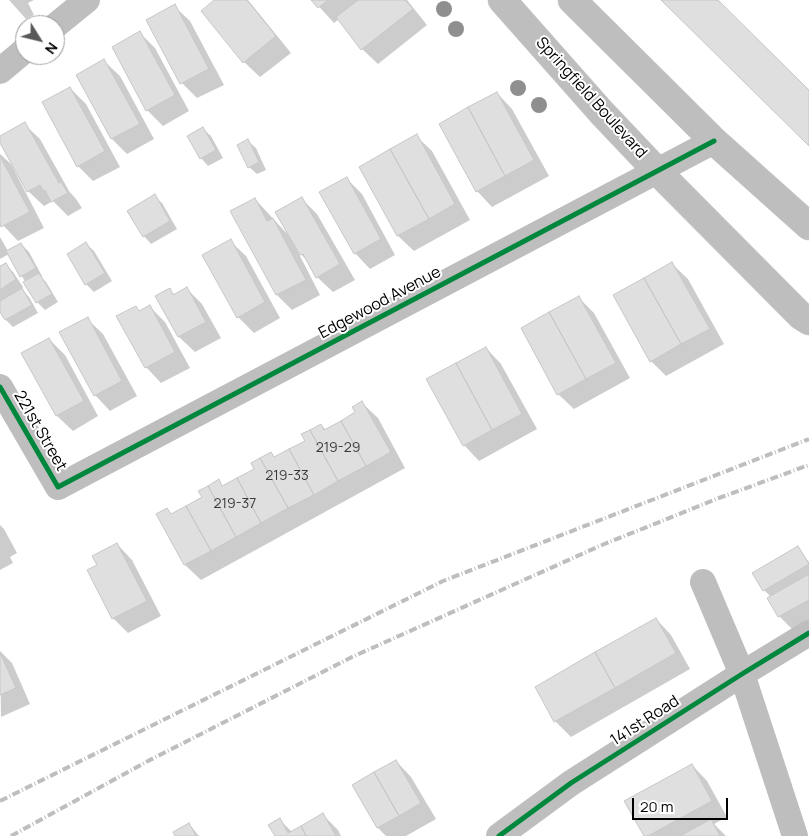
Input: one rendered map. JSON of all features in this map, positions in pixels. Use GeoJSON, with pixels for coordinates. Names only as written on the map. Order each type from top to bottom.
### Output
{"type":"FeatureCollection","features":[{"type":"Feature","properties":{"kind":"main road","name":"Springfield Boulevard"},"geometry":{"type":"LineString","coordinates":[[502,0],[602,113],[657,171],[801,316],[809,321]]}},
{"type":"Feature","properties":{"kind":"main road"},"geometry":{"type":"LineString","coordinates":[[572,0],[714,141],[809,226]]}},
{"type":"Feature","properties":{"kind":"street"},"geometry":{"type":"LineString","coordinates":[[65,18],[87,0]]}},
{"type":"Feature","properties":{"kind":"street"},"geometry":{"type":"LineString","coordinates":[[0,71],[15,58]]}},
{"type":"Feature","properties":{"kind":"street","name":"Edgewood Avenue"},"geometry":{"type":"LineString","coordinates":[[58,487],[714,141]]}},
{"type":"Feature","properties":{"kind":"street","name":"221st Street"},"geometry":{"type":"LineString","coordinates":[[0,387],[58,487]]}},
{"type":"Feature","properties":{"kind":"street"},"geometry":{"type":"LineString","coordinates":[[703,582],[742,674],[795,836]]}},
{"type":"Feature","properties":{"kind":"street","name":"141st Road"},"geometry":{"type":"LineString","coordinates":[[499,836],[571,783],[809,633]]}},
{"type":"Feature","properties":{"kind":"building"},"geometry":{"type":"Polygon","coordinates":[[[214,0],[247,0],[276,36],[243,63],[201,11],[214,0]]]}},
{"type":"Feature","properties":{"kind":"building"},"geometry":{"type":"Polygon","coordinates":[[[311,0],[328,0],[318,8],[311,0]]]}},
{"type":"Feature","properties":{"kind":"building"},"geometry":{"type":"Polygon","coordinates":[[[358,0],[405,0],[413,9],[361,50],[336,17],[358,0]]]}},
{"type":"Feature","properties":{"kind":"building"},"geometry":{"type":"Polygon","coordinates":[[[661,0],[718,0],[809,90],[809,146],[661,0]]]}},
{"type":"Feature","properties":{"kind":"building"},"geometry":{"type":"Polygon","coordinates":[[[175,4],[209,69],[180,84],[146,20],[175,4]]]}},
{"type":"Feature","properties":{"kind":"building"},"geometry":{"type":"Polygon","coordinates":[[[140,31],[175,95],[146,111],[112,47],[140,31]]]}},
{"type":"Feature","properties":{"kind":"building"},"geometry":{"type":"Polygon","coordinates":[[[104,59],[140,124],[111,139],[76,75],[104,59]]]}},
{"type":"Feature","properties":{"kind":"building"},"geometry":{"type":"Polygon","coordinates":[[[70,87],[105,151],[77,167],[42,102],[70,87]]]}},
{"type":"Feature","properties":{"kind":"building"},"geometry":{"type":"Polygon","coordinates":[[[497,92],[534,160],[505,176],[468,107],[497,92]]]}},
{"type":"Feature","properties":{"kind":"building"},"geometry":{"type":"Polygon","coordinates":[[[468,107],[505,176],[476,192],[439,124],[468,107]]]}},
{"type":"Feature","properties":{"kind":"building"},"geometry":{"type":"Polygon","coordinates":[[[25,122],[59,183],[61,182],[68,193],[51,202],[40,185],[27,192],[0,143],[0,136],[25,122]]]}},
{"type":"Feature","properties":{"kind":"building"},"geometry":{"type":"Polygon","coordinates":[[[203,127],[216,150],[200,159],[187,136],[203,127]]]}},
{"type":"Feature","properties":{"kind":"building"},"geometry":{"type":"Polygon","coordinates":[[[417,134],[455,204],[429,219],[390,149],[417,134]]]}},
{"type":"Feature","properties":{"kind":"building"},"geometry":{"type":"Polygon","coordinates":[[[248,139],[259,162],[248,168],[237,145],[248,139]]]}},
{"type":"Feature","properties":{"kind":"building"},"geometry":{"type":"Polygon","coordinates":[[[390,149],[429,219],[397,236],[359,167],[390,149]]]}},
{"type":"Feature","properties":{"kind":"building"},"geometry":{"type":"Polygon","coordinates":[[[0,156],[30,212],[1,227],[0,224],[0,156]]]}},
{"type":"Feature","properties":{"kind":"building"},"geometry":{"type":"Polygon","coordinates":[[[347,177],[381,239],[354,254],[319,192],[347,177]]]}},
{"type":"Feature","properties":{"kind":"building"},"geometry":{"type":"Polygon","coordinates":[[[155,194],[170,221],[143,237],[127,211],[155,194]]]}},
{"type":"Feature","properties":{"kind":"building"},"geometry":{"type":"Polygon","coordinates":[[[302,197],[340,264],[316,278],[303,254],[300,255],[275,212],[302,197]]]}},
{"type":"Feature","properties":{"kind":"building"},"geometry":{"type":"Polygon","coordinates":[[[255,198],[267,221],[273,218],[306,280],[276,295],[230,211],[255,198]]]}},
{"type":"Feature","properties":{"kind":"building"},"geometry":{"type":"Polygon","coordinates":[[[231,239],[265,302],[237,318],[202,255],[231,239]]]}},
{"type":"Feature","properties":{"kind":"building"},"geometry":{"type":"Polygon","coordinates":[[[86,242],[105,273],[85,285],[67,254],[86,242]]]}},
{"type":"Feature","properties":{"kind":"building"},"geometry":{"type":"Polygon","coordinates":[[[21,243],[36,268],[20,277],[6,251],[21,243]]]}},
{"type":"Feature","properties":{"kind":"building"},"geometry":{"type":"Polygon","coordinates":[[[672,262],[710,329],[681,344],[644,278],[672,262]]]}},
{"type":"Feature","properties":{"kind":"building"},"geometry":{"type":"Polygon","coordinates":[[[6,263],[16,279],[0,290],[0,266],[6,263]]]}},
{"type":"Feature","properties":{"kind":"building"},"geometry":{"type":"Polygon","coordinates":[[[39,273],[52,294],[36,303],[23,282],[39,273]]]}},
{"type":"Feature","properties":{"kind":"building"},"geometry":{"type":"Polygon","coordinates":[[[644,278],[681,344],[650,362],[613,295],[644,278]]]}},
{"type":"Feature","properties":{"kind":"building"},"geometry":{"type":"Polygon","coordinates":[[[187,287],[206,322],[178,337],[155,296],[170,288],[173,295],[187,287]]]}},
{"type":"Feature","properties":{"kind":"building"},"geometry":{"type":"Polygon","coordinates":[[[22,288],[32,305],[5,320],[0,312],[0,301],[22,288]]]}},
{"type":"Feature","properties":{"kind":"building"},"geometry":{"type":"Polygon","coordinates":[[[579,296],[616,363],[586,379],[549,312],[579,296]]]}},
{"type":"Feature","properties":{"kind":"building"},"geometry":{"type":"Polygon","coordinates":[[[150,305],[175,352],[145,368],[116,316],[136,306],[139,311],[150,305]]]}},
{"type":"Feature","properties":{"kind":"building"},"geometry":{"type":"Polygon","coordinates":[[[549,312],[586,379],[557,395],[521,328],[549,312]]]}},
{"type":"Feature","properties":{"kind":"building"},"geometry":{"type":"Polygon","coordinates":[[[88,317],[122,381],[94,396],[59,332],[88,317]]]}},
{"type":"Feature","properties":{"kind":"building"},"geometry":{"type":"Polygon","coordinates":[[[49,338],[84,401],[56,416],[21,353],[49,338]]]}},
{"type":"Feature","properties":{"kind":"building"},"geometry":{"type":"Polygon","coordinates":[[[486,347],[522,414],[492,430],[456,363],[486,347]]]}},
{"type":"Feature","properties":{"kind":"building"},"geometry":{"type":"Polygon","coordinates":[[[456,363],[492,430],[463,446],[426,379],[456,363]]]}},
{"type":"Feature","properties":{"kind":"building"},"geometry":{"type":"Polygon","coordinates":[[[362,401],[391,452],[366,466],[341,421],[355,412],[352,407],[362,401]]]}},
{"type":"Feature","properties":{"kind":"building"},"geometry":{"type":"Polygon","coordinates":[[[341,421],[366,466],[338,481],[310,430],[321,424],[324,430],[341,421]]]}},
{"type":"Feature","properties":{"kind":"building"},"geometry":{"type":"Polygon","coordinates":[[[310,430],[338,481],[314,495],[289,449],[305,441],[301,434],[310,430]]]}},
{"type":"Feature","properties":{"kind":"building"},"geometry":{"type":"Polygon","coordinates":[[[289,449],[314,495],[288,508],[260,458],[271,452],[274,457],[289,449]]]}},
{"type":"Feature","properties":{"kind":"building"},"geometry":{"type":"Polygon","coordinates":[[[260,458],[288,508],[261,523],[237,478],[254,469],[251,463],[260,458]]]}},
{"type":"Feature","properties":{"kind":"building"},"geometry":{"type":"Polygon","coordinates":[[[237,478],[261,523],[236,537],[208,486],[219,479],[222,486],[237,478]]]}},
{"type":"Feature","properties":{"kind":"building"},"geometry":{"type":"Polygon","coordinates":[[[208,486],[236,537],[211,551],[186,506],[202,497],[198,491],[208,486]]]}},
{"type":"Feature","properties":{"kind":"building"},"geometry":{"type":"Polygon","coordinates":[[[186,506],[211,551],[184,565],[156,514],[167,508],[171,514],[186,506]]]}},
{"type":"Feature","properties":{"kind":"building"},"geometry":{"type":"Polygon","coordinates":[[[117,543],[147,601],[112,619],[87,570],[97,565],[92,556],[117,543]]]}},
{"type":"Feature","properties":{"kind":"building"},"geometry":{"type":"Polygon","coordinates":[[[798,546],[809,564],[763,591],[752,573],[798,546]]]}},
{"type":"Feature","properties":{"kind":"building"},"geometry":{"type":"Polygon","coordinates":[[[809,574],[809,600],[778,617],[767,598],[809,574]]]}},
{"type":"Feature","properties":{"kind":"building"},"geometry":{"type":"Polygon","coordinates":[[[656,618],[676,653],[615,688],[595,652],[656,618]]]}},
{"type":"Feature","properties":{"kind":"building"},"geometry":{"type":"Polygon","coordinates":[[[595,652],[615,688],[554,722],[535,687],[595,652]]]}},
{"type":"Feature","properties":{"kind":"building"},"geometry":{"type":"Polygon","coordinates":[[[0,653],[16,688],[0,695],[0,653]]]}},
{"type":"Feature","properties":{"kind":"building"},"geometry":{"type":"Polygon","coordinates":[[[396,760],[421,803],[399,816],[374,772],[396,760]]]}},
{"type":"Feature","properties":{"kind":"building"},"geometry":{"type":"Polygon","coordinates":[[[692,764],[712,801],[648,836],[644,836],[624,801],[692,764]]]}},
{"type":"Feature","properties":{"kind":"building"},"geometry":{"type":"Polygon","coordinates":[[[374,772],[399,816],[377,828],[352,785],[374,772]]]}},
{"type":"Feature","properties":{"kind":"building"},"geometry":{"type":"Polygon","coordinates":[[[323,813],[336,836],[306,836],[301,826],[323,813]]]}},
{"type":"Feature","properties":{"kind":"building"},"geometry":{"type":"Polygon","coordinates":[[[280,818],[288,833],[301,826],[306,836],[275,836],[268,825],[280,818]]]}},
{"type":"Feature","properties":{"kind":"building"},"geometry":{"type":"Polygon","coordinates":[[[711,819],[720,836],[680,836],[711,819]]]}},
{"type":"Feature","properties":{"kind":"building"},"geometry":{"type":"Polygon","coordinates":[[[189,823],[196,836],[175,836],[173,832],[189,823]]]}},
{"type":"Feature","properties":{"kind":"railway"},"geometry":{"type":"LineString","coordinates":[[0,801],[443,581],[809,439]]}},
{"type":"Feature","properties":{"kind":"railway"},"geometry":{"type":"LineString","coordinates":[[11,836],[148,761],[352,657],[602,545],[719,498],[809,465]]}},
{"type":"Feature","properties":{"kind":"cycle path"},"geometry":{"type":"LineString","coordinates":[[0,387],[58,487],[714,141]]}},
{"type":"Feature","properties":{"kind":"cycle path"},"geometry":{"type":"LineString","coordinates":[[499,836],[571,783],[809,633]]}}]}
